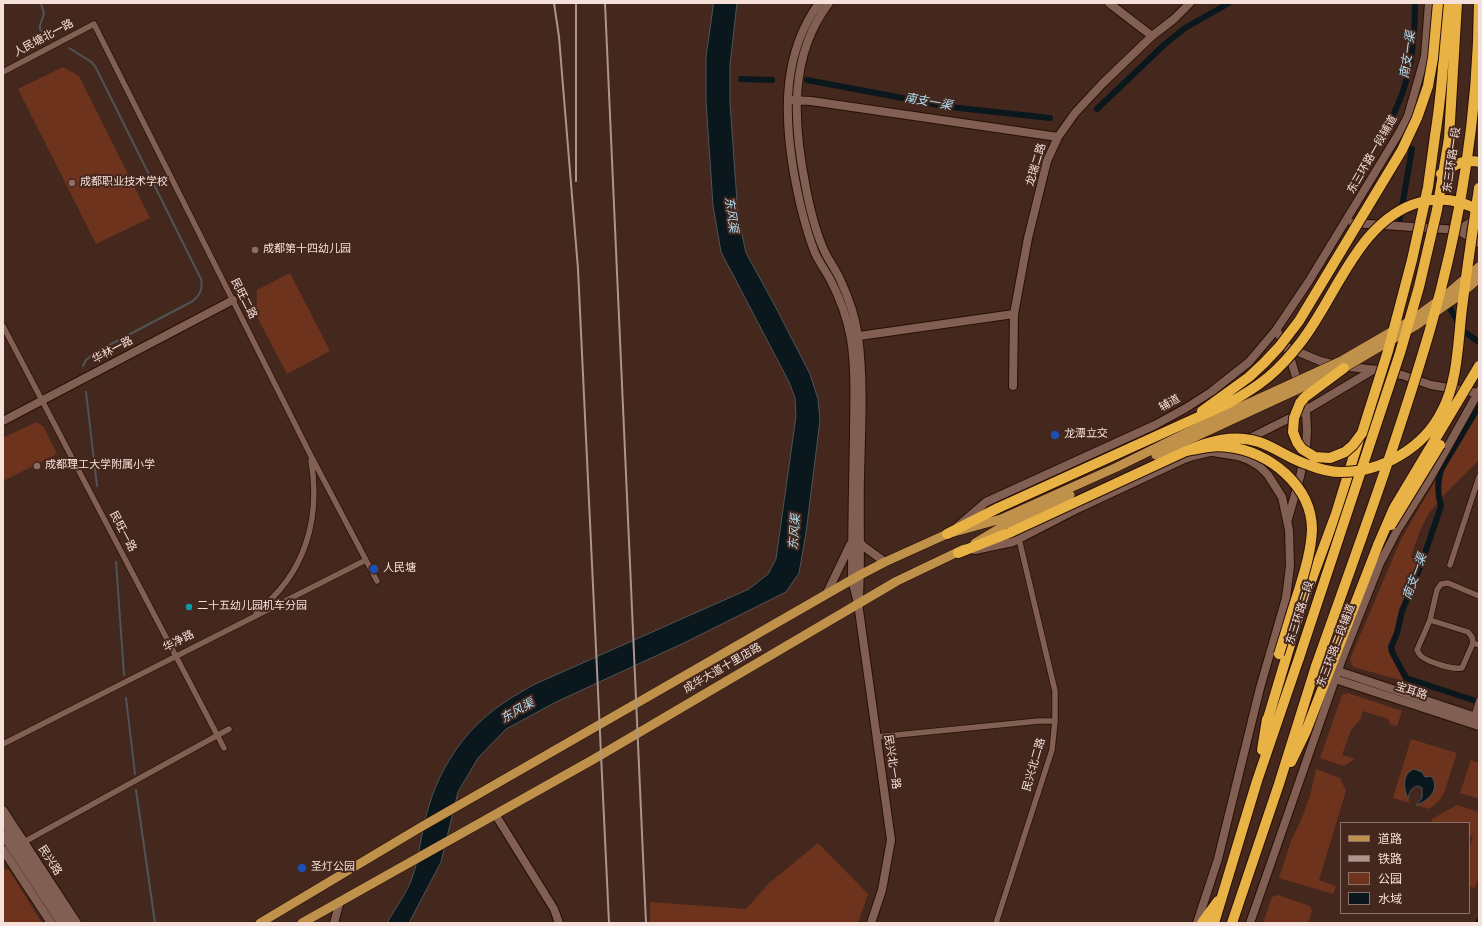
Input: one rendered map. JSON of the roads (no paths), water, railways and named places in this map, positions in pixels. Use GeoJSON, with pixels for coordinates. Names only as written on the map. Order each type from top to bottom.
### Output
{"type":"FeatureCollection","features":[{"type":"Feature","properties":{"kind":"highway"},"geometry":{"type":"LineString","coordinates":[[1187,422],[1249,377],[1279,347],[1299,321],[1402,150],[1417,118],[1428,86],[1433,58],[1438,3]]}},
{"type":"Feature","properties":{"kind":"highway"},"geometry":{"type":"LineString","coordinates":[[1283,654],[1336,514],[1388,351],[1428,187],[1441,95],[1447,3]]}},
{"type":"Feature","properties":{"kind":"highway","name":"东三环路一段"},"geometry":{"type":"LineString","coordinates":[[1412,311],[1437,210],[1449,138],[1457,3]]}},
{"type":"Feature","properties":{"kind":"highway","name":"东三环路一段"},"geometry":{"type":"LineString","coordinates":[[1279,784],[1316,666],[1396,435],[1433,318],[1450,250],[1462,188],[1476,71],[1479,3]]}},
{"type":"Feature","properties":{"kind":"highway"},"geometry":{"type":"LineString","coordinates":[[1428,187],[1440,174],[1453,165],[1466,161],[1479,162]]}},
{"type":"Feature","properties":{"kind":"highway"},"geometry":{"type":"LineString","coordinates":[[958,553],[1005,525],[1206,442],[1226,438],[1259,442],[1297,462],[1328,471],[1340,472],[1361,471],[1401,456],[1424,438],[1442,412],[1450,391],[1457,356],[1479,188]]}},
{"type":"Feature","properties":{"kind":"highway"},"geometry":{"type":"LineString","coordinates":[[947,534],[998,508],[1248,393],[1267,380],[1284,363],[1302,340],[1360,247],[1378,226],[1395,212],[1411,205],[1434,199],[1446,199],[1467,204],[1479,211]]}},
{"type":"Feature","properties":{"kind":"highway","name":"东三环路二段"},"geometry":{"type":"LineString","coordinates":[[1214,923],[1257,781],[1299,658],[1412,311]]}},
{"type":"Feature","properties":{"kind":"highway"},"geometry":{"type":"LineString","coordinates":[[1232,923],[1279,784],[1335,673],[1378,545],[1394,508],[1479,366]]}},
{"type":"Feature","properties":{"kind":"highway"},"geometry":{"type":"LineString","coordinates":[[1344,368],[1305,397],[1294,418],[1293,432],[1297,442],[1315,458],[1330,458],[1345,452],[1353,445],[1362,433]]}},
{"type":"Feature","properties":{"kind":"highway"},"geometry":{"type":"LineString","coordinates":[[1378,545],[1400,512],[1479,378]]}},
{"type":"Feature","properties":{"kind":"highway"},"geometry":{"type":"LineString","coordinates":[[1186,451],[1209,446],[1229,447],[1263,457],[1279,467],[1294,483],[1303,498],[1309,513],[1312,528],[1308,562],[1283,654],[1266,725],[1257,781]]}},
{"type":"Feature","properties":{"kind":"highway"},"geometry":{"type":"LineString","coordinates":[[1202,923],[1224,893]]}},
{"type":"Feature","properties":{"kind":"highway"},"geometry":{"type":"LineString","coordinates":[[1238,904],[1239,923]]}},
{"type":"Feature","properties":{"kind":"main road"},"geometry":{"type":"LineString","coordinates":[[819,3],[803,31],[794,56],[787,100],[787,120],[790,147],[803,218],[816,254],[844,311],[854,336]]}},
{"type":"Feature","properties":{"kind":"main road"},"geometry":{"type":"LineString","coordinates":[[829,3],[823,10],[811,34],[801,60],[797,86],[796,125],[800,157],[812,217],[823,249],[839,278],[853,309],[854,336]]}},
{"type":"Feature","properties":{"kind":"main road"},"geometry":{"type":"LineString","coordinates":[[1108,3],[1152,36]]}},
{"type":"Feature","properties":{"kind":"main road","name":"龙瑞二路"},"geometry":{"type":"LineString","coordinates":[[1012,386],[1014,314],[1028,238],[1047,161],[1058,137],[1075,113],[1103,83],[1152,36],[1174,19],[1190,3]]}},
{"type":"Feature","properties":{"kind":"main road","name":"东三环路一段辅道"},"geometry":{"type":"LineString","coordinates":[[1346,222],[1408,116],[1425,56],[1429,3]]}},
{"type":"Feature","properties":{"kind":"main road"},"geometry":{"type":"LineString","coordinates":[[787,100],[811,101],[1058,137]]}},
{"type":"Feature","properties":{"kind":"main road"},"geometry":{"type":"LineString","coordinates":[[1458,230],[1479,217]]}},
{"type":"Feature","properties":{"kind":"main road"},"geometry":{"type":"LineString","coordinates":[[1346,222],[1458,230],[1479,243]]}},
{"type":"Feature","properties":{"kind":"main road","name":"辅道"},"geometry":{"type":"LineString","coordinates":[[947,534],[986,502],[1155,425],[1211,392],[1240,370],[1249,362],[1276,330],[1346,222]]}},
{"type":"Feature","properties":{"kind":"main road"},"geometry":{"type":"LineString","coordinates":[[1005,525],[1117,467],[1225,414],[1342,360],[1412,320],[1445,296],[1479,267]]}},
{"type":"Feature","properties":{"kind":"main road"},"geometry":{"type":"LineString","coordinates":[[1005,525],[1344,368],[1416,326],[1457,297],[1479,278]]}},
{"type":"Feature","properties":{"kind":"main road","name":"华林一路"},"geometry":{"type":"LineString","coordinates":[[3,421],[233,300]]}},
{"type":"Feature","properties":{"kind":"main road"},"geometry":{"type":"LineString","coordinates":[[854,336],[1014,314]]}},
{"type":"Feature","properties":{"kind":"main road"},"geometry":{"type":"LineString","coordinates":[[1276,330],[1287,347],[1306,410],[1306,448],[1288,521]]}},
{"type":"Feature","properties":{"kind":"main road","name":"民兴北一路"},"geometry":{"type":"LineString","coordinates":[[854,336],[856,577],[858,603],[891,840],[882,890],[871,923]]}},
{"type":"Feature","properties":{"kind":"main road"},"geometry":{"type":"LineString","coordinates":[[1287,347],[1320,361],[1340,366],[1402,374],[1431,385],[1479,392]]}},
{"type":"Feature","properties":{"kind":"main road"},"geometry":{"type":"LineString","coordinates":[[958,553],[1012,542],[1079,508],[1182,460],[1213,452],[1252,438],[1306,410],[1372,370]]}},
{"type":"Feature","properties":{"kind":"main road","name":"东三环路二段辅道"},"geometry":{"type":"LineString","coordinates":[[1250,923],[1335,673],[1380,563],[1479,392]]}},
{"type":"Feature","properties":{"kind":"main road"},"geometry":{"type":"LineString","coordinates":[[1198,923],[1218,859],[1260,688],[1286,598],[1290,566],[1288,521],[1282,497],[1268,475],[1259,466],[1249,460],[1238,456],[1213,452]]}},
{"type":"Feature","properties":{"kind":"main road","name":"成华大道十里店路"},"geometry":{"type":"LineString","coordinates":[[260,923],[856,577],[947,534],[1005,525]]}},
{"type":"Feature","properties":{"kind":"main road"},"geometry":{"type":"LineString","coordinates":[[826,595],[856,541],[873,555],[885,562]]}},
{"type":"Feature","properties":{"kind":"main road","name":"成华大道十里店路"},"geometry":{"type":"LineString","coordinates":[[340,901],[594,759],[897,581],[958,553]]}},
{"type":"Feature","properties":{"kind":"main road","name":"宝耳路"},"geometry":{"type":"LineString","coordinates":[[1335,673],[1476,721]]}},
{"type":"Feature","properties":{"kind":"main road","name":"民兴路"},"geometry":{"type":"LineString","coordinates":[[3,810],[77,923]]}},
{"type":"Feature","properties":{"kind":"main road"},"geometry":{"type":"LineString","coordinates":[[495,814],[554,909],[559,923]]}},
{"type":"Feature","properties":{"kind":"main road","name":"民兴路"},"geometry":{"type":"LineString","coordinates":[[3,821],[70,923]]}},
{"type":"Feature","properties":{"kind":"main road"},"geometry":{"type":"LineString","coordinates":[[3,835],[61,923]]}},
{"type":"Feature","properties":{"kind":"main road"},"geometry":{"type":"LineString","coordinates":[[3,850],[51,923]]}},
{"type":"Feature","properties":{"kind":"main road"},"geometry":{"type":"LineString","coordinates":[[302,923],[340,901]]}},
{"type":"Feature","properties":{"kind":"main road"},"geometry":{"type":"LineString","coordinates":[[334,923],[340,901]]}},
{"type":"Feature","properties":{"kind":"street","name":"人民塘北一路"},"geometry":{"type":"LineString","coordinates":[[3,72],[94,24]]}},
{"type":"Feature","properties":{"kind":"street","name":"民旺二路"},"geometry":{"type":"LineString","coordinates":[[94,24],[310,454],[377,581]]}},
{"type":"Feature","properties":{"kind":"street","name":"民旺一路"},"geometry":{"type":"LineString","coordinates":[[3,326],[224,748]]}},
{"type":"Feature","properties":{"kind":"street"},"geometry":{"type":"LineString","coordinates":[[246,620],[269,601],[285,584],[296,568],[304,551],[311,531],[315,491],[310,454]]}},
{"type":"Feature","properties":{"kind":"street"},"geometry":{"type":"LineString","coordinates":[[1450,565],[1479,477]]}},
{"type":"Feature","properties":{"kind":"street","name":"民兴北二路"},"geometry":{"type":"LineString","coordinates":[[996,923],[1052,750],[1055,721],[1055,691],[1019,539]]}},
{"type":"Feature","properties":{"kind":"street","name":"华净路"},"geometry":{"type":"LineString","coordinates":[[3,744],[366,560]]}},
{"type":"Feature","properties":{"kind":"street"},"geometry":{"type":"LineString","coordinates":[[1430,620],[1468,632],[1472,637],[1473,643],[1462,668],[1457,669],[1438,664],[1421,656],[1417,650],[1430,620],[1437,590],[1441,584],[1448,584],[1479,596]]}},
{"type":"Feature","properties":{"kind":"street"},"geometry":{"type":"LineString","coordinates":[[1473,643],[1479,645]]}},
{"type":"Feature","properties":{"kind":"street"},"geometry":{"type":"LineString","coordinates":[[1476,721],[1478,703]]}},
{"type":"Feature","properties":{"kind":"street"},"geometry":{"type":"LineString","coordinates":[[876,737],[1040,721],[1055,721]]}},
{"type":"Feature","properties":{"kind":"street"},"geometry":{"type":"LineString","coordinates":[[24,842],[229,730]]}},
{"type":"Feature","properties":{"kind":"water","name":"东风渠"},"geometry":{"type":"Polygon","coordinates":[[[714,3],[737,3],[730,65],[730,102],[738,216],[746,253],[810,374],[818,399],[820,420],[806,533],[799,573],[786,592],[686,642],[556,702],[506,729],[478,758],[458,792],[441,862],[409,923],[387,923],[404,895],[412,878],[426,817],[437,784],[449,760],[465,738],[483,719],[514,696],[533,685],[749,589],[768,574],[776,559],[796,416],[795,398],[789,382],[721,252],[713,206],[706,101],[706,57],[714,3]]]}},
{"type":"Feature","properties":{"kind":"water"},"geometry":{"type":"Polygon","coordinates":[[[1414,769],[1422,772],[1425,777],[1431,776],[1435,785],[1432,794],[1416,805],[1422,798],[1422,788],[1418,786],[1412,789],[1408,799],[1405,791],[1405,778],[1410,771],[1414,769]]]}},
{"type":"Feature","properties":{"kind":"waterway"},"geometry":{"type":"LineString","coordinates":[[41,3],[44,14],[40,25],[40,30],[48,35]]}},
{"type":"Feature","properties":{"kind":"waterway","name":"南支一渠"},"geometry":{"type":"LineString","coordinates":[[1097,109],[1165,44],[1185,28],[1229,3]]}},
{"type":"Feature","properties":{"kind":"waterway","name":"南支一渠"},"geometry":{"type":"LineString","coordinates":[[1387,128],[1400,98],[1410,67],[1414,35],[1415,3]]}},
{"type":"Feature","properties":{"kind":"waterway"},"geometry":{"type":"LineString","coordinates":[[69,48],[90,61],[95,66],[202,283],[200,292],[193,301],[96,352],[86,360],[83,366]]}},
{"type":"Feature","properties":{"kind":"waterway","name":"南支一渠"},"geometry":{"type":"LineString","coordinates":[[741,79],[772,80]]}},
{"type":"Feature","properties":{"kind":"waterway","name":"南支一渠"},"geometry":{"type":"LineString","coordinates":[[807,80],[950,107],[1050,118]]}},
{"type":"Feature","properties":{"kind":"waterway","name":"南支一渠"},"geometry":{"type":"LineString","coordinates":[[1400,218],[1412,149]]}},
{"type":"Feature","properties":{"kind":"waterway","name":"南支一渠"},"geometry":{"type":"LineString","coordinates":[[1446,301],[1463,331],[1479,342]]}},
{"type":"Feature","properties":{"kind":"waterway"},"geometry":{"type":"LineString","coordinates":[[86,392],[97,486]]}},
{"type":"Feature","properties":{"kind":"waterway","name":"南支一渠"},"geometry":{"type":"LineString","coordinates":[[1479,406],[1442,468],[1438,487],[1441,506],[1421,565],[1402,611],[1397,633],[1391,647],[1392,652],[1406,678],[1479,702]]}},
{"type":"Feature","properties":{"kind":"waterway"},"geometry":{"type":"LineString","coordinates":[[116,562],[124,675]]}},
{"type":"Feature","properties":{"kind":"waterway"},"geometry":{"type":"LineString","coordinates":[[126,698],[135,774]]}},
{"type":"Feature","properties":{"kind":"waterway"},"geometry":{"type":"LineString","coordinates":[[136,790],[155,923]]}},
{"type":"Feature","properties":{"kind":"railway"},"geometry":{"type":"LineString","coordinates":[[554,3],[559,37],[578,269],[609,923]]}},
{"type":"Feature","properties":{"kind":"railway"},"geometry":{"type":"LineString","coordinates":[[576,3],[576,181]]}},
{"type":"Feature","properties":{"kind":"railway"},"geometry":{"type":"LineString","coordinates":[[605,3],[646,923]]}},
{"type":"Feature","properties":{"kind":"place","name":"成都职业技术学校"},"geometry":{"type":"Point","coordinates":[72,183]}},
{"type":"Feature","properties":{"kind":"place","name":"成都第十四幼儿园"},"geometry":{"type":"Point","coordinates":[255,250]}},
{"type":"Feature","properties":{"kind":"place","name":"龙潭立交"},"geometry":{"type":"Point","coordinates":[1055,435]}},
{"type":"Feature","properties":{"kind":"place","name":"成都理工大学附属小学"},"geometry":{"type":"Point","coordinates":[37,466]}},
{"type":"Feature","properties":{"kind":"place","name":"人民塘"},"geometry":{"type":"Point","coordinates":[374,569]}},
{"type":"Feature","properties":{"kind":"place","name":"二十五幼儿园机车分园"},"geometry":{"type":"Point","coordinates":[189,607]}},
{"type":"Feature","properties":{"kind":"place","name":"圣灯公园"},"geometry":{"type":"Point","coordinates":[302,868]}}]}
